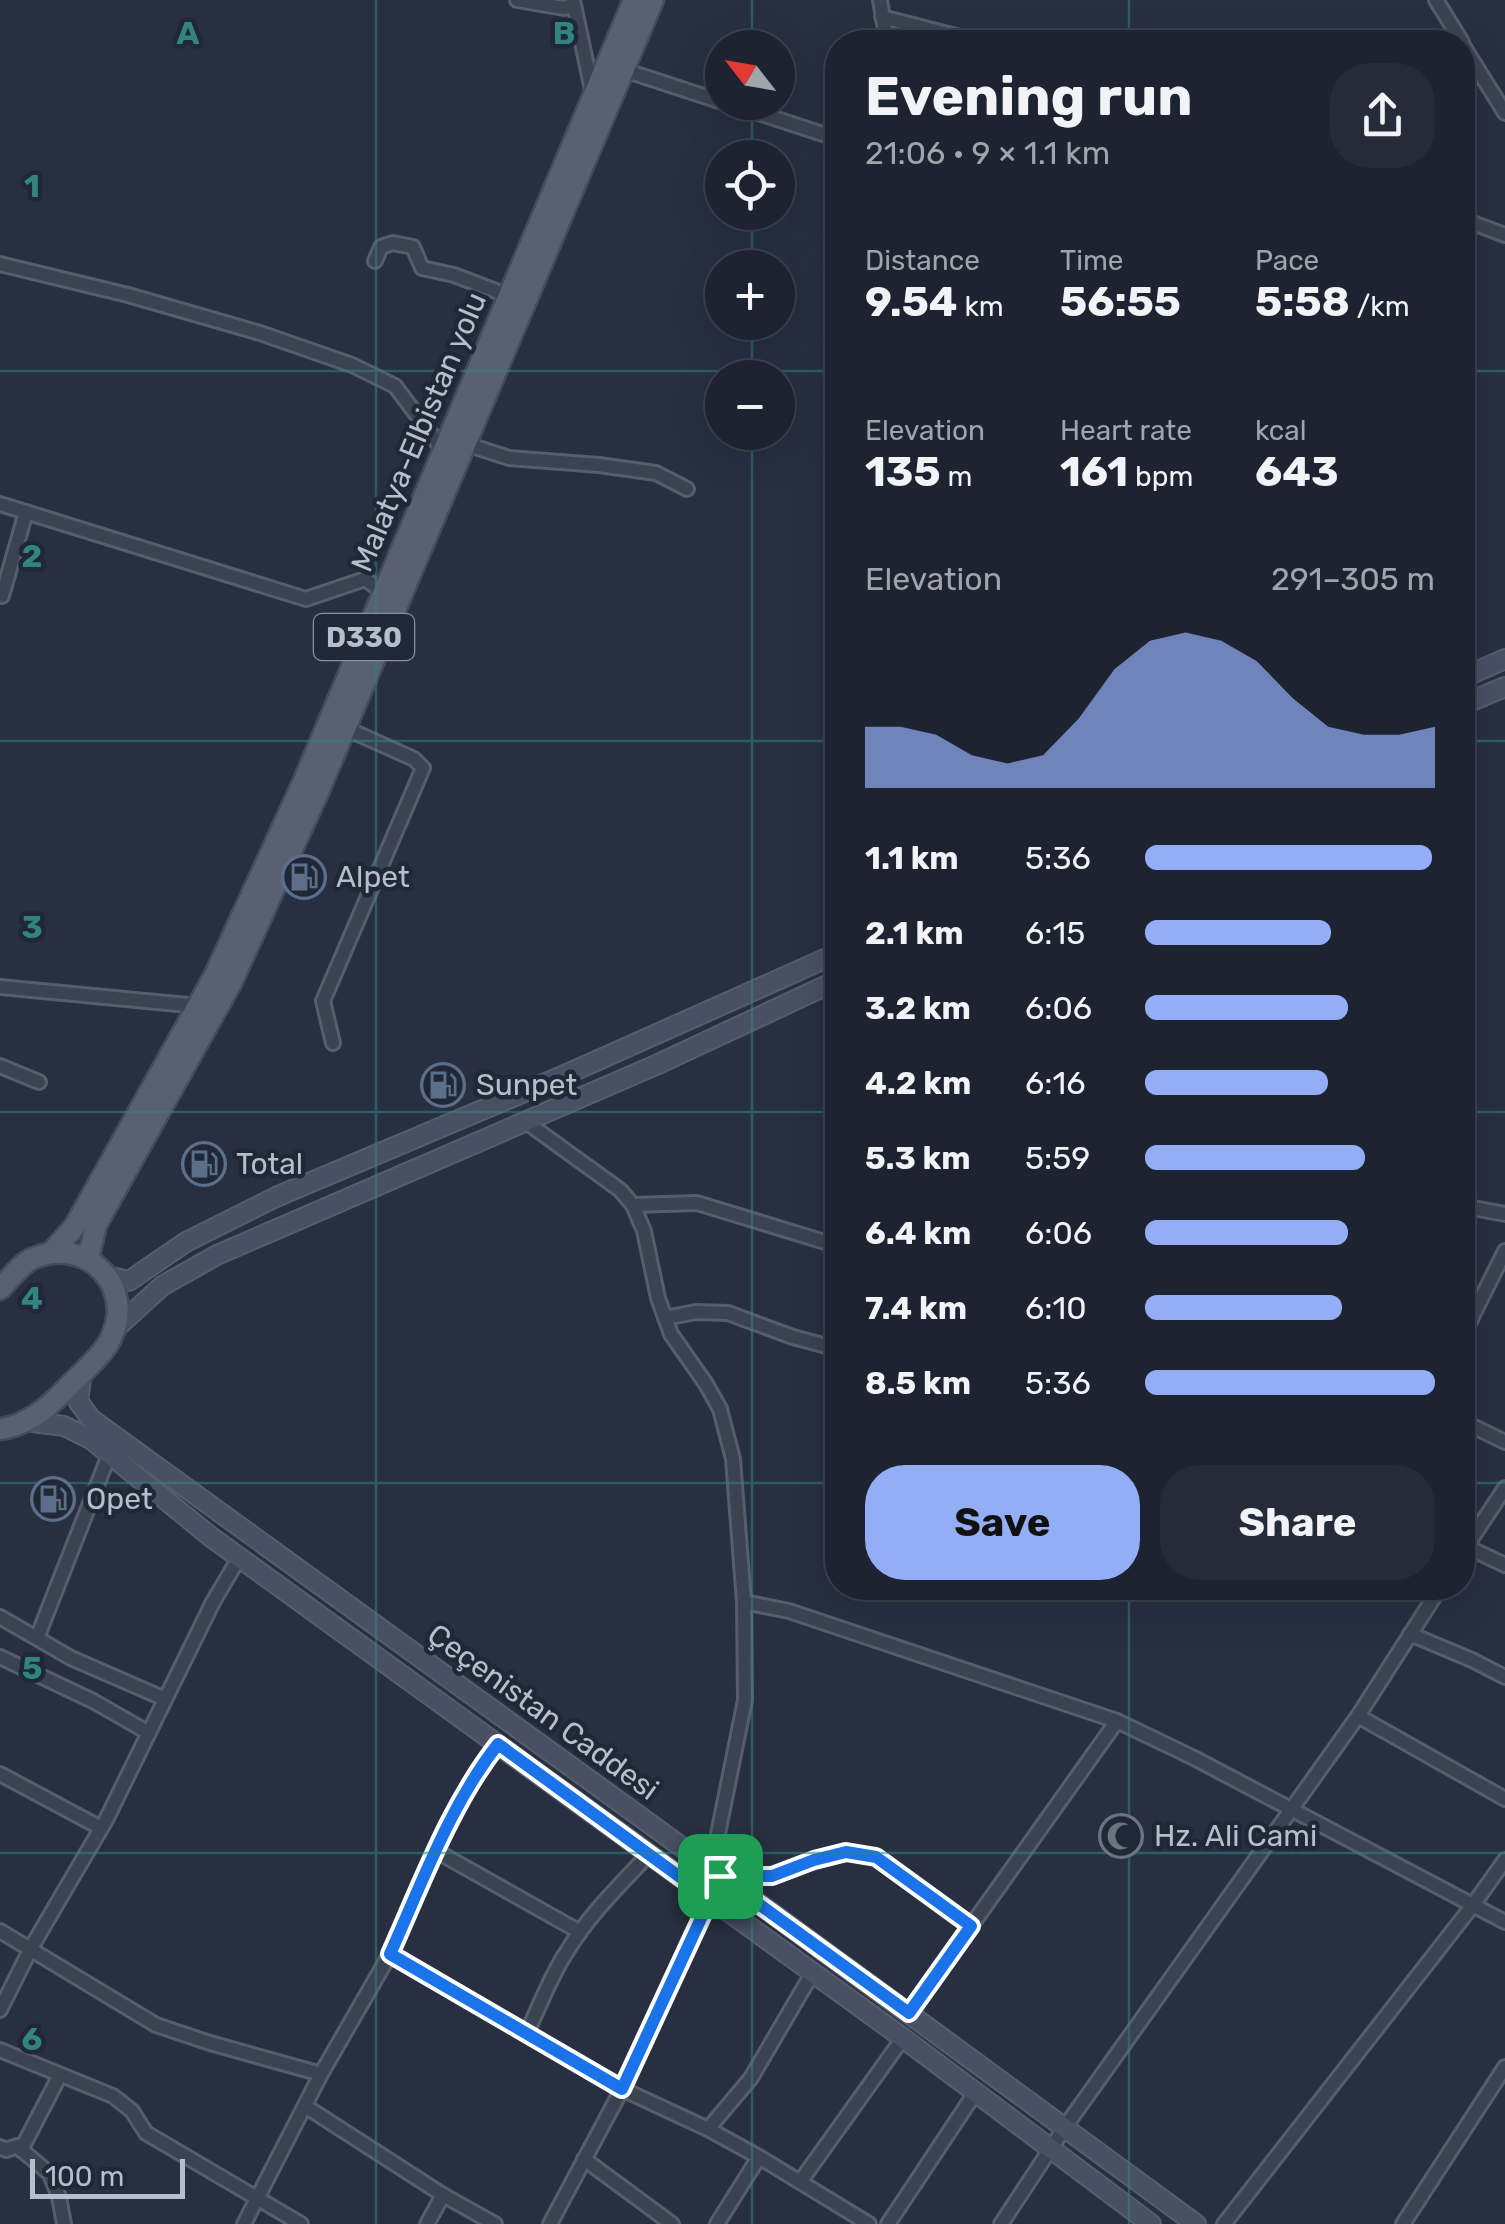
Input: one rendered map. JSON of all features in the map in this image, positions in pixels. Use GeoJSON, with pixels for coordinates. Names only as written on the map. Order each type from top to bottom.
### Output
{"type":"FeatureCollection","features":[{"type":"Feature","properties":{"kind":"main road","name":"Malatya-Elbistan yolu"},"geometry":{"type":"LineString","coordinates":[[52,1252],[75,1226],[215,975],[303,782],[634,0]]}},
{"type":"Feature","properties":{"kind":"main road","name":"Malatya-Elbistan yolu"},"geometry":{"type":"LineString","coordinates":[[88,1259],[96,1226],[231,983],[346,728],[653,0]]}},
{"type":"Feature","properties":{"kind":"main road"},"geometry":{"type":"LineString","coordinates":[[1475,672],[1505,659]]}},
{"type":"Feature","properties":{"kind":"main road"},"geometry":{"type":"LineString","coordinates":[[1475,699],[1505,686]]}},
{"type":"Feature","properties":{"kind":"main road"},"geometry":{"type":"LineString","coordinates":[[107,1276],[128,1281],[186,1242],[276,1197],[567,1074],[825,958]]}},
{"type":"Feature","properties":{"kind":"main road"},"geometry":{"type":"LineString","coordinates":[[114,1329],[162,1286],[217,1255],[670,1060],[825,986]]}},
{"type":"Feature","properties":{"kind":"main road"},"geometry":{"type":"LineString","coordinates":[[0,1289],[28,1260],[52,1252],[88,1259],[104,1269],[119,1310],[110,1342],[58,1397],[8,1429]]}},
{"type":"Feature","properties":{"kind":"main road","name":"Çeçenistan Caddesi"},"geometry":{"type":"LineString","coordinates":[[82,1372],[78,1401],[91,1419],[1196,2224]]}},
{"type":"Feature","properties":{"kind":"main road","name":"Çeçenistan Caddesi"},"geometry":{"type":"LineString","coordinates":[[8,1429],[64,1426],[92,1440],[239,1558],[813,1972],[1151,2224]]}},
{"type":"Feature","properties":{"kind":"street"},"geometry":{"type":"LineString","coordinates":[[517,0],[564,8],[573,3],[593,96]]}},
{"type":"Feature","properties":{"kind":"street"},"geometry":{"type":"LineString","coordinates":[[880,0],[885,30]]}},
{"type":"Feature","properties":{"kind":"street"},"geometry":{"type":"LineString","coordinates":[[1436,0],[1454,30]]}},
{"type":"Feature","properties":{"kind":"street"},"geometry":{"type":"LineString","coordinates":[[882,16],[935,30]]}},
{"type":"Feature","properties":{"kind":"street"},"geometry":{"type":"LineString","coordinates":[[1475,64],[1505,114]]}},
{"type":"Feature","properties":{"kind":"street"},"geometry":{"type":"LineString","coordinates":[[624,70],[705,96]]}},
{"type":"Feature","properties":{"kind":"street"},"geometry":{"type":"LineString","coordinates":[[779,120],[825,135]]}},
{"type":"Feature","properties":{"kind":"street"},"geometry":{"type":"LineString","coordinates":[[1475,225],[1505,235]]}},
{"type":"Feature","properties":{"kind":"street"},"geometry":{"type":"LineString","coordinates":[[375,261],[380,247],[394,243],[414,248],[422,268],[454,274],[508,296]]}},
{"type":"Feature","properties":{"kind":"street"},"geometry":{"type":"LineString","coordinates":[[0,264],[128,295],[260,333],[352,365],[396,386],[443,450]]}},
{"type":"Feature","properties":{"kind":"street"},"geometry":{"type":"LineString","coordinates":[[466,444],[509,458],[656,473],[687,489]]}},
{"type":"Feature","properties":{"kind":"street"},"geometry":{"type":"LineString","coordinates":[[0,504],[306,599],[365,580],[383,592]]}},
{"type":"Feature","properties":{"kind":"street"},"geometry":{"type":"LineString","coordinates":[[2,596],[26,512]]}},
{"type":"Feature","properties":{"kind":"street"},"geometry":{"type":"LineString","coordinates":[[332,1043],[322,1001],[423,768],[414,758],[346,728]]}},
{"type":"Feature","properties":{"kind":"street"},"geometry":{"type":"LineString","coordinates":[[0,987],[198,1006]]}},
{"type":"Feature","properties":{"kind":"street"},"geometry":{"type":"LineString","coordinates":[[0,1066],[39,1082]]}},
{"type":"Feature","properties":{"kind":"street"},"geometry":{"type":"LineString","coordinates":[[526,1122],[620,1190],[633,1205],[644,1231],[658,1298],[671,1334],[720,1409],[733,1459],[744,1602],[745,1700],[715,1849],[720,1876],[622,2089],[550,2224]]}},
{"type":"Feature","properties":{"kind":"street"},"geometry":{"type":"LineString","coordinates":[[633,1205],[696,1202],[825,1242]]}},
{"type":"Feature","properties":{"kind":"street"},"geometry":{"type":"LineString","coordinates":[[1475,1208],[1505,1214]]}},
{"type":"Feature","properties":{"kind":"street"},"geometry":{"type":"LineString","coordinates":[[1475,1311],[1505,1251]]}},
{"type":"Feature","properties":{"kind":"street"},"geometry":{"type":"LineString","coordinates":[[665,1318],[696,1312],[728,1313],[825,1346]]}},
{"type":"Feature","properties":{"kind":"street"},"geometry":{"type":"LineString","coordinates":[[1475,1427],[1505,1442]]}},
{"type":"Feature","properties":{"kind":"street"},"geometry":{"type":"LineString","coordinates":[[37,1638],[109,1456]]}},
{"type":"Feature","properties":{"kind":"street"},"geometry":{"type":"LineString","coordinates":[[1475,1533],[1505,1488]]}},
{"type":"Feature","properties":{"kind":"street"},"geometry":{"type":"LineString","coordinates":[[1475,1554],[1505,1565]]}},
{"type":"Feature","properties":{"kind":"street"},"geometry":{"type":"LineString","coordinates":[[0,2010],[101,1828],[213,1602],[239,1558]]}},
{"type":"Feature","properties":{"kind":"street"},"geometry":{"type":"LineString","coordinates":[[1001,2224],[1065,2127],[1358,1716],[1432,1600]]}},
{"type":"Feature","properties":{"kind":"street"},"geometry":{"type":"LineString","coordinates":[[744,1602],[789,1611],[1117,1721],[1505,1922]]}},
{"type":"Feature","properties":{"kind":"street"},"geometry":{"type":"LineString","coordinates":[[2,1624],[165,1700]]}},
{"type":"Feature","properties":{"kind":"street"},"geometry":{"type":"LineString","coordinates":[[1410,1634],[1505,1676]]}},
{"type":"Feature","properties":{"kind":"street"},"geometry":{"type":"LineString","coordinates":[[0,1657],[93,1701],[148,1733]]}},
{"type":"Feature","properties":{"kind":"street"},"geometry":{"type":"LineString","coordinates":[[1358,1716],[1505,1799]]}},
{"type":"Feature","properties":{"kind":"street"},"geometry":{"type":"LineString","coordinates":[[909,2013],[1117,1721]]}},
{"type":"Feature","properties":{"kind":"street"},"geometry":{"type":"LineString","coordinates":[[244,2224],[321,2074],[390,1954],[478,1770],[498,1744]]}},
{"type":"Feature","properties":{"kind":"street"},"geometry":{"type":"LineString","coordinates":[[0,1774],[101,1828]]}},
{"type":"Feature","properties":{"kind":"street"},"geometry":{"type":"LineString","coordinates":[[436,1852],[580,1932]]}},
{"type":"Feature","properties":{"kind":"street"},"geometry":{"type":"LineString","coordinates":[[720,1876],[772,1876],[846,1852],[876,1857],[971,1926]]}},
{"type":"Feature","properties":{"kind":"street"},"geometry":{"type":"LineString","coordinates":[[527,2032],[580,1932],[648,1855]]}},
{"type":"Feature","properties":{"kind":"street"},"geometry":{"type":"LineString","coordinates":[[1224,2224],[1505,1860]]}},
{"type":"Feature","properties":{"kind":"street"},"geometry":{"type":"LineString","coordinates":[[0,1931],[156,2024],[321,2074]]}},
{"type":"Feature","properties":{"kind":"street"},"geometry":{"type":"LineString","coordinates":[[390,1954],[622,2089],[708,2129],[870,2224]]}},
{"type":"Feature","properties":{"kind":"street"},"geometry":{"type":"LineString","coordinates":[[708,2129],[750,2078],[813,1972]]}},
{"type":"Feature","properties":{"kind":"street"},"geometry":{"type":"LineString","coordinates":[[800,2182],[903,2038]]}},
{"type":"Feature","properties":{"kind":"street"},"geometry":{"type":"LineString","coordinates":[[0,2050],[125,2104],[146,2133],[301,2224]]}},
{"type":"Feature","properties":{"kind":"street"},"geometry":{"type":"LineString","coordinates":[[1403,2224],[1505,2067]]}},
{"type":"Feature","properties":{"kind":"street"},"geometry":{"type":"LineString","coordinates":[[21,2150],[60,2075]]}},
{"type":"Feature","properties":{"kind":"street"},"geometry":{"type":"LineString","coordinates":[[888,2224],[975,2093]]}},
{"type":"Feature","properties":{"kind":"street"},"geometry":{"type":"LineString","coordinates":[[305,2106],[495,2224]]}},
{"type":"Feature","properties":{"kind":"street"},"geometry":{"type":"LineString","coordinates":[[0,2147],[6,2150],[17,2146],[50,2174],[64,2224]]}},
{"type":"Feature","properties":{"kind":"street"},"geometry":{"type":"LineString","coordinates":[[717,2224],[758,2157]]}},
{"type":"Feature","properties":{"kind":"street"},"geometry":{"type":"LineString","coordinates":[[584,2159],[672,2224]]}},
{"type":"Feature","properties":{"kind":"street"},"geometry":{"type":"LineString","coordinates":[[427,2224],[443,2195]]}},
{"type":"Feature","properties":{"kind":"place","name":"Alpet"},"geometry":{"type":"Point","coordinates":[304,877]}},
{"type":"Feature","properties":{"kind":"place","name":"Sunpet"},"geometry":{"type":"Point","coordinates":[443,1085]}},
{"type":"Feature","properties":{"kind":"place","name":"Total"},"geometry":{"type":"Point","coordinates":[204,1164]}},
{"type":"Feature","properties":{"kind":"place","name":"Opet"},"geometry":{"type":"Point","coordinates":[53,1499]}},
{"type":"Feature","properties":{"kind":"place","name":"Hz. Ali Cami"},"geometry":{"type":"Point","coordinates":[1121,1836]}},
{"type":"Feature","properties":{"kind":"route"},"geometry":{"type":"LineString","coordinates":[[720,1876],[710,1899],[498,1744],[478,1770],[390,1954],[622,2089],[696,1926],[710,1899],[720,1876],[772,1876],[846,1852],[876,1857],[971,1926],[909,2013],[720,1876]]}}]}
